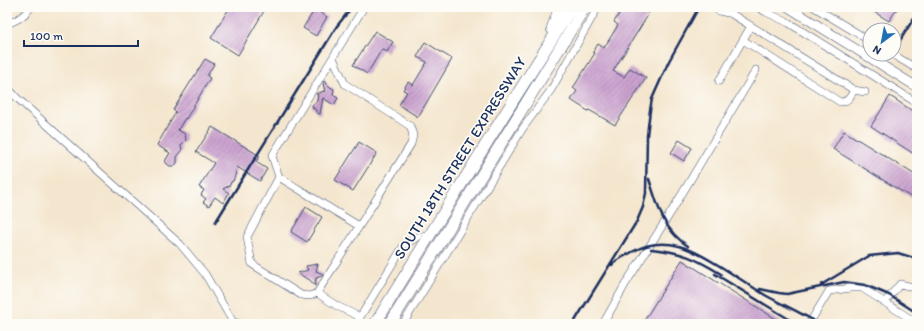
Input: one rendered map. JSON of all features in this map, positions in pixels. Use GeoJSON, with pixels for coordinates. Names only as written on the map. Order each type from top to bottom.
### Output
{"type":"FeatureCollection","features":[{"type":"Feature","properties":{"kind":"highway"},"geometry":{"type":"LineString","coordinates":[[533,70],[537,56],[555,22],[560,7]]}},
{"type":"Feature","properties":{"kind":"highway","name":"SOUTH 18TH STREET EXPRESSWAY"},"geometry":{"type":"LineString","coordinates":[[375,324],[572,7]]}},
{"type":"Feature","properties":{"kind":"highway","name":"SOUTH 18TH STREET EXPRESSWAY"},"geometry":{"type":"LineString","coordinates":[[390,324],[585,7]]}},
{"type":"Feature","properties":{"kind":"main road"},"geometry":{"type":"LineString","coordinates":[[788,7],[917,87]]}},
{"type":"Feature","properties":{"kind":"street"},"geometry":{"type":"LineString","coordinates":[[7,24],[18,20],[27,13],[31,7]]}},
{"type":"Feature","properties":{"kind":"street"},"geometry":{"type":"LineString","coordinates":[[359,226],[279,177],[272,156],[364,7]]}},
{"type":"Feature","properties":{"kind":"street"},"geometry":{"type":"LineString","coordinates":[[356,324],[404,245],[417,236],[431,235],[575,7]]}},
{"type":"Feature","properties":{"kind":"street"},"geometry":{"type":"LineString","coordinates":[[403,324],[523,128],[551,90],[598,7]]}},
{"type":"Feature","properties":{"kind":"street"},"geometry":{"type":"LineString","coordinates":[[713,7],[719,11],[730,13]]}},
{"type":"Feature","properties":{"kind":"street"},"geometry":{"type":"LineString","coordinates":[[722,7],[854,90],[865,92]]}},
{"type":"Feature","properties":{"kind":"street"},"geometry":{"type":"LineString","coordinates":[[758,7],[790,23],[917,104]]}},
{"type":"Feature","properties":{"kind":"street"},"geometry":{"type":"LineString","coordinates":[[814,7],[862,36]]}},
{"type":"Feature","properties":{"kind":"street"},"geometry":{"type":"LineString","coordinates":[[719,81],[751,26]]}},
{"type":"Feature","properties":{"kind":"street"},"geometry":{"type":"LineString","coordinates":[[743,40],[840,102],[847,101],[854,90]]}},
{"type":"Feature","properties":{"kind":"street"},"geometry":{"type":"LineString","coordinates":[[279,177],[247,237],[252,264],[301,295],[310,296],[317,293],[411,144],[413,134],[410,126],[345,84],[333,58]]}},
{"type":"Feature","properties":{"kind":"street"},"geometry":{"type":"LineString","coordinates":[[902,60],[917,69]]}},
{"type":"Feature","properties":{"kind":"street"},"geometry":{"type":"LineString","coordinates":[[603,324],[626,283],[673,209],[756,70]]}},
{"type":"Feature","properties":{"kind":"street"},"geometry":{"type":"LineString","coordinates":[[7,87],[17,98],[180,244],[205,274],[233,322],[240,324]]}},
{"type":"Feature","properties":{"kind":"street"},"geometry":{"type":"LineString","coordinates":[[885,302],[900,284],[917,288]]}},
{"type":"Feature","properties":{"kind":"street"},"geometry":{"type":"LineString","coordinates":[[808,324],[829,291],[851,288],[862,288],[917,323]]}},
{"type":"Feature","properties":{"kind":"street"},"geometry":{"type":"LineString","coordinates":[[317,293],[337,306],[360,317]]}},
{"type":"Feature","properties":{"kind":"building"},"geometry":{"type":"Polygon","coordinates":[[[230,7],[257,7],[264,11],[238,55],[211,38],[230,7]]]}},
{"type":"Feature","properties":{"kind":"building"},"geometry":{"type":"Polygon","coordinates":[[[607,7],[652,7],[613,71],[624,77],[630,68],[646,78],[615,125],[571,100],[577,91],[573,88],[595,53],[593,52],[598,44],[604,48],[618,25],[614,22],[619,14],[607,7]]]}},
{"type":"Feature","properties":{"kind":"building"},"geometry":{"type":"Polygon","coordinates":[[[866,7],[898,7],[889,21],[866,7]]]}},
{"type":"Feature","properties":{"kind":"building"},"geometry":{"type":"Polygon","coordinates":[[[315,9],[327,17],[316,36],[303,28],[315,9]]]}},
{"type":"Feature","properties":{"kind":"building"},"geometry":{"type":"Polygon","coordinates":[[[375,31],[393,42],[387,52],[382,49],[367,74],[353,65],[375,31]]]}},
{"type":"Feature","properties":{"kind":"building"},"geometry":{"type":"Polygon","coordinates":[[[425,42],[452,59],[418,117],[399,105],[407,92],[403,90],[408,82],[413,85],[427,62],[417,57],[425,42]]]}},
{"type":"Feature","properties":{"kind":"building"},"geometry":{"type":"Polygon","coordinates":[[[205,59],[214,64],[207,76],[210,78],[178,130],[185,134],[186,140],[181,145],[182,151],[177,157],[177,163],[174,166],[170,166],[165,161],[170,153],[157,145],[176,112],[173,110],[205,59]]]}},
{"type":"Feature","properties":{"kind":"building"},"geometry":{"type":"Polygon","coordinates":[[[324,81],[334,89],[333,95],[338,98],[334,105],[323,98],[320,114],[316,113],[316,110],[312,105],[317,101],[318,94],[316,94],[325,92],[324,81]]]}},
{"type":"Feature","properties":{"kind":"building"},"geometry":{"type":"Polygon","coordinates":[[[890,96],[917,114],[917,156],[871,126],[890,96]]]}},
{"type":"Feature","properties":{"kind":"building"},"geometry":{"type":"Polygon","coordinates":[[[212,127],[260,156],[256,162],[267,169],[260,181],[237,167],[233,181],[230,185],[223,189],[229,193],[223,203],[215,197],[209,206],[203,202],[206,199],[201,195],[204,190],[199,187],[214,163],[196,152],[212,127]]]}},
{"type":"Feature","properties":{"kind":"building"},"geometry":{"type":"Polygon","coordinates":[[[844,131],[917,176],[917,201],[833,149],[844,131]]]}},
{"type":"Feature","properties":{"kind":"building"},"geometry":{"type":"Polygon","coordinates":[[[679,140],[692,148],[684,161],[671,153],[679,140]]]}},
{"type":"Feature","properties":{"kind":"building"},"geometry":{"type":"Polygon","coordinates":[[[359,142],[377,153],[353,191],[335,180],[359,142]]]}},
{"type":"Feature","properties":{"kind":"building"},"geometry":{"type":"Polygon","coordinates":[[[306,207],[322,217],[307,242],[291,232],[306,207]]]}},
{"type":"Feature","properties":{"kind":"building"},"geometry":{"type":"Polygon","coordinates":[[[682,260],[784,324],[642,324],[682,260]]]}},
{"type":"Feature","properties":{"kind":"building"},"geometry":{"type":"Polygon","coordinates":[[[318,264],[316,271],[323,274],[322,276],[316,278],[315,286],[309,279],[298,273],[308,270],[306,266],[318,264]]]}},
{"type":"Feature","properties":{"kind":"railway"},"geometry":{"type":"LineString","coordinates":[[215,223],[337,26],[352,7]]}},
{"type":"Feature","properties":{"kind":"railway"},"geometry":{"type":"LineString","coordinates":[[573,324],[637,221],[643,207],[646,193],[647,135],[652,99],[669,61],[699,7]]}},
{"type":"Feature","properties":{"kind":"railway"},"geometry":{"type":"LineString","coordinates":[[902,37],[917,13]]}},
{"type":"Feature","properties":{"kind":"railway"},"geometry":{"type":"LineString","coordinates":[[649,179],[662,216],[672,232],[688,246]]}},
{"type":"Feature","properties":{"kind":"railway"},"geometry":{"type":"LineString","coordinates":[[612,265],[621,258],[644,246],[656,244],[679,246],[701,255],[765,295],[819,324]]}},
{"type":"Feature","properties":{"kind":"railway"},"geometry":{"type":"LineString","coordinates":[[651,249],[680,254],[721,274]]}},
{"type":"Feature","properties":{"kind":"railway"},"geometry":{"type":"LineString","coordinates":[[821,285],[869,256],[898,253],[917,259]]}},
{"type":"Feature","properties":{"kind":"railway"},"geometry":{"type":"LineString","coordinates":[[715,274],[797,324]]}},
{"type":"Feature","properties":{"kind":"railway"},"geometry":{"type":"LineString","coordinates":[[760,289],[787,294],[844,282],[865,285],[889,295],[917,313]]}}]}
